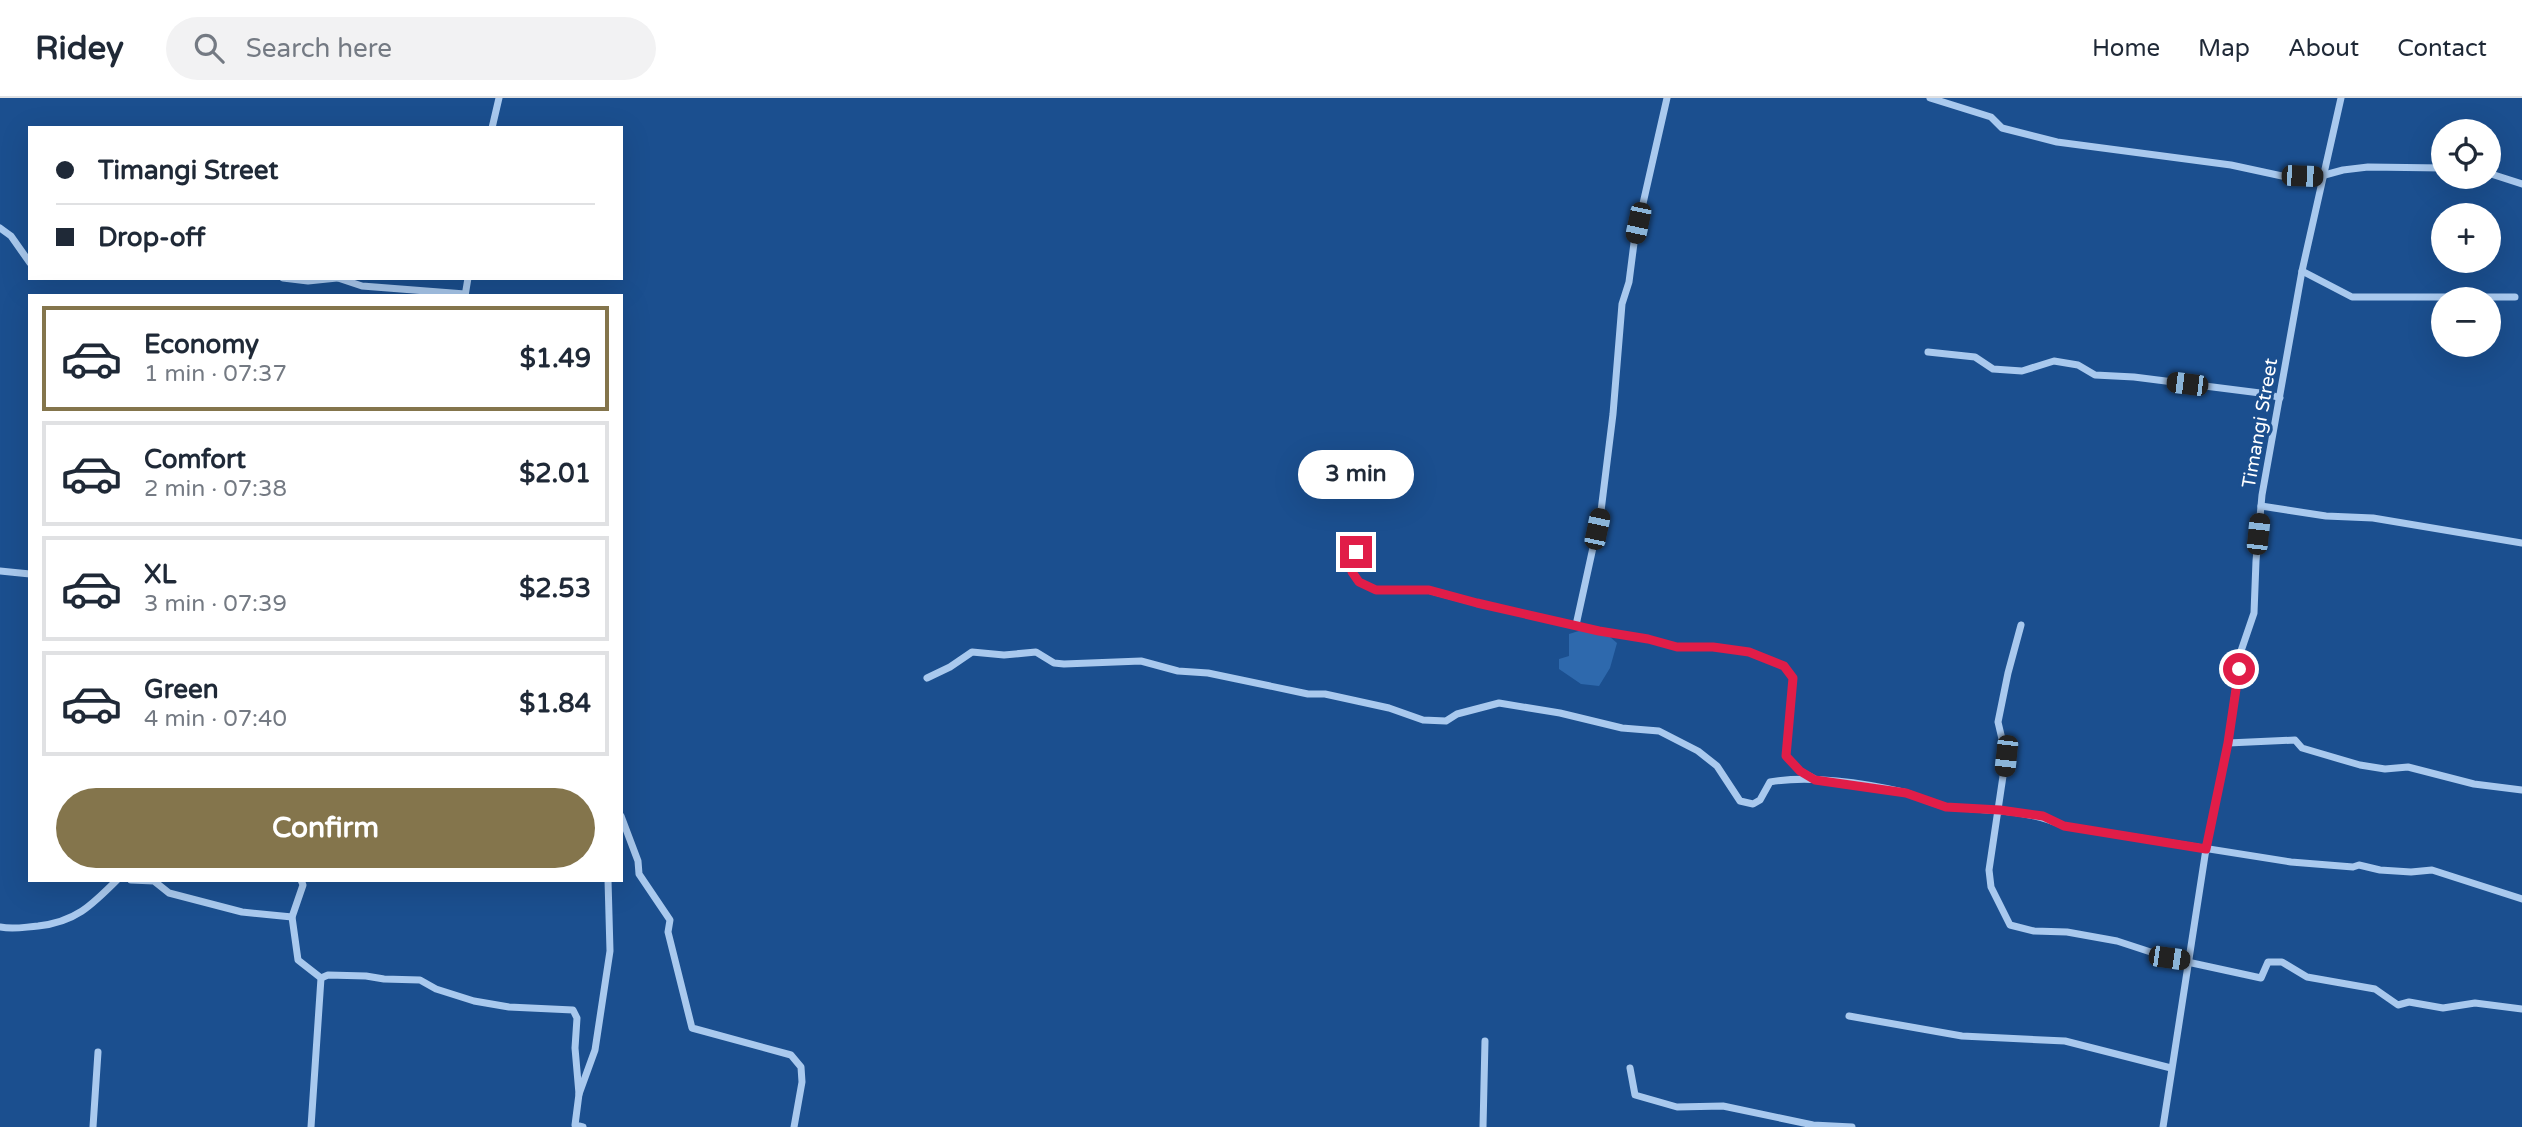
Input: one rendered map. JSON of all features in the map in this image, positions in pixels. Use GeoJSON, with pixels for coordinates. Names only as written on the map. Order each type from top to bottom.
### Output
{"type":"FeatureCollection","features":[{"type":"Feature","properties":{"kind":"street"},"geometry":{"type":"LineString","coordinates":[[492,126],[499,98]]}},
{"type":"Feature","properties":{"kind":"street"},"geometry":{"type":"LineString","coordinates":[[1576,625],[1601,511],[1613,414],[1622,304],[1629,282],[1629,266],[1667,98]]}},
{"type":"Feature","properties":{"kind":"street"},"geometry":{"type":"LineString","coordinates":[[1930,98],[1991,117],[2001,128],[2057,142],[2231,165],[2282,176],[2321,176],[2368,167],[2431,168]]}},
{"type":"Feature","properties":{"kind":"street","name":"Timangi Street"},"geometry":{"type":"LineString","coordinates":[[2163,1127],[2206,849],[2228,743],[2241,651],[2254,614],[2261,506],[2302,271],[2321,176],[2341,98]]}},
{"type":"Feature","properties":{"kind":"street"},"geometry":{"type":"LineString","coordinates":[[2501,177],[2522,184]]}},
{"type":"Feature","properties":{"kind":"street"},"geometry":{"type":"LineString","coordinates":[[0,228],[11,236],[28,260]]}},
{"type":"Feature","properties":{"kind":"street"},"geometry":{"type":"LineString","coordinates":[[2302,271],[2352,297],[2515,298]]}},
{"type":"Feature","properties":{"kind":"street"},"geometry":{"type":"LineString","coordinates":[[300,280],[318,280]]}},
{"type":"Feature","properties":{"kind":"street"},"geometry":{"type":"LineString","coordinates":[[344,280],[362,286],[454,294]]}},
{"type":"Feature","properties":{"kind":"street"},"geometry":{"type":"LineString","coordinates":[[1928,352],[1975,357],[1993,369],[2022,371],[2053,361],[2078,365],[2095,376],[2134,377],[2268,394],[2280,398]]}},
{"type":"Feature","properties":{"kind":"street"},"geometry":{"type":"LineString","coordinates":[[2261,506],[2326,516],[2373,518],[2522,543]]}},
{"type":"Feature","properties":{"kind":"street"},"geometry":{"type":"LineString","coordinates":[[1356,552],[1352,572],[1359,582],[1376,590],[1429,590],[1677,647],[1713,647],[1749,652],[1784,666],[1793,678],[1786,756],[1800,771],[1815,780]]}},
{"type":"Feature","properties":{"kind":"street"},"geometry":{"type":"LineString","coordinates":[[0,571],[28,574]]}},
{"type":"Feature","properties":{"kind":"street"},"geometry":{"type":"LineString","coordinates":[[2021,625],[1998,722],[2006,756],[1989,870],[1992,887],[2010,925],[2035,931],[2067,932],[2116,941],[2169,958],[2262,978],[2268,962],[2283,962],[2307,977],[2375,989],[2398,1005],[2409,1002],[2444,1008],[2475,1003],[2522,1009]]}},
{"type":"Feature","properties":{"kind":"street"},"geometry":{"type":"LineString","coordinates":[[927,678],[972,652],[1004,655],[1035,652],[1054,663],[1064,664],[1141,661],[1178,671],[1208,673],[1308,694],[1325,694],[1389,708],[1423,720],[1446,721],[1457,714],[1499,703],[1560,712],[1622,728],[1659,731],[1698,751],[1717,766],[1740,801],[1753,804],[1760,800],[1770,782],[1815,780],[1906,793],[1946,807],[2043,816],[2064,826],[2291,862],[2359,866],[2379,870],[2432,870],[2522,899]]}},
{"type":"Feature","properties":{"kind":"street"},"geometry":{"type":"LineString","coordinates":[[2228,743],[2295,740],[2302,748],[2360,765],[2385,769],[2408,767],[2474,784],[2522,790]]}},
{"type":"Feature","properties":{"kind":"street"},"geometry":{"type":"LineString","coordinates":[[623,822],[638,861],[639,874],[670,920],[667,932],[692,1028],[791,1055],[801,1067],[802,1082],[794,1127]]}},
{"type":"Feature","properties":{"kind":"street"},"geometry":{"type":"LineString","coordinates":[[0,927],[19,929],[52,925],[73,918],[115,882]]}},
{"type":"Feature","properties":{"kind":"street"},"geometry":{"type":"LineString","coordinates":[[154,882],[169,893],[242,912],[292,917]]}},
{"type":"Feature","properties":{"kind":"street"},"geometry":{"type":"LineString","coordinates":[[302,882],[292,917],[298,960],[321,978]]}},
{"type":"Feature","properties":{"kind":"street"},"geometry":{"type":"LineString","coordinates":[[579,1094],[596,1050],[610,951],[608,882]]}},
{"type":"Feature","properties":{"kind":"street"},"geometry":{"type":"LineString","coordinates":[[321,978],[328,975],[366,975],[384,979],[420,980],[436,989],[474,1001],[509,1007],[573,1010],[577,1018],[575,1048],[579,1094],[575,1125],[583,1127]]}},
{"type":"Feature","properties":{"kind":"street"},"geometry":{"type":"LineString","coordinates":[[311,1127],[321,978]]}},
{"type":"Feature","properties":{"kind":"street"},"geometry":{"type":"LineString","coordinates":[[1849,1016],[1962,1036],[2065,1041],[2171,1068]]}},
{"type":"Feature","properties":{"kind":"street"},"geometry":{"type":"LineString","coordinates":[[1483,1127],[1485,1041]]}},
{"type":"Feature","properties":{"kind":"street"},"geometry":{"type":"LineString","coordinates":[[93,1127],[98,1052]]}},
{"type":"Feature","properties":{"kind":"street"},"geometry":{"type":"LineString","coordinates":[[1630,1068],[1635,1095],[1677,1107],[1723,1106],[1813,1125],[1852,1127]]}},
{"type":"Feature","properties":{"kind":"shaded area"},"geometry":{"type":"Polygon","coordinates":[[[1582,630],[1610,637],[1617,643],[1610,668],[1599,686],[1581,684],[1559,669],[1559,659],[1569,656],[1569,634],[1582,630]]]}},
{"type":"Feature","properties":{"kind":"route"},"geometry":{"type":"LineString","coordinates":[[1356,552],[1352,572],[1359,582],[1376,590],[1429,590],[1677,647],[1713,647],[1749,652],[1784,666],[1793,678],[1786,756],[1800,771],[1815,780],[1889,789],[1946,807],[2043,816],[2064,826],[2206,849],[2228,743],[2239,669]]}}]}
